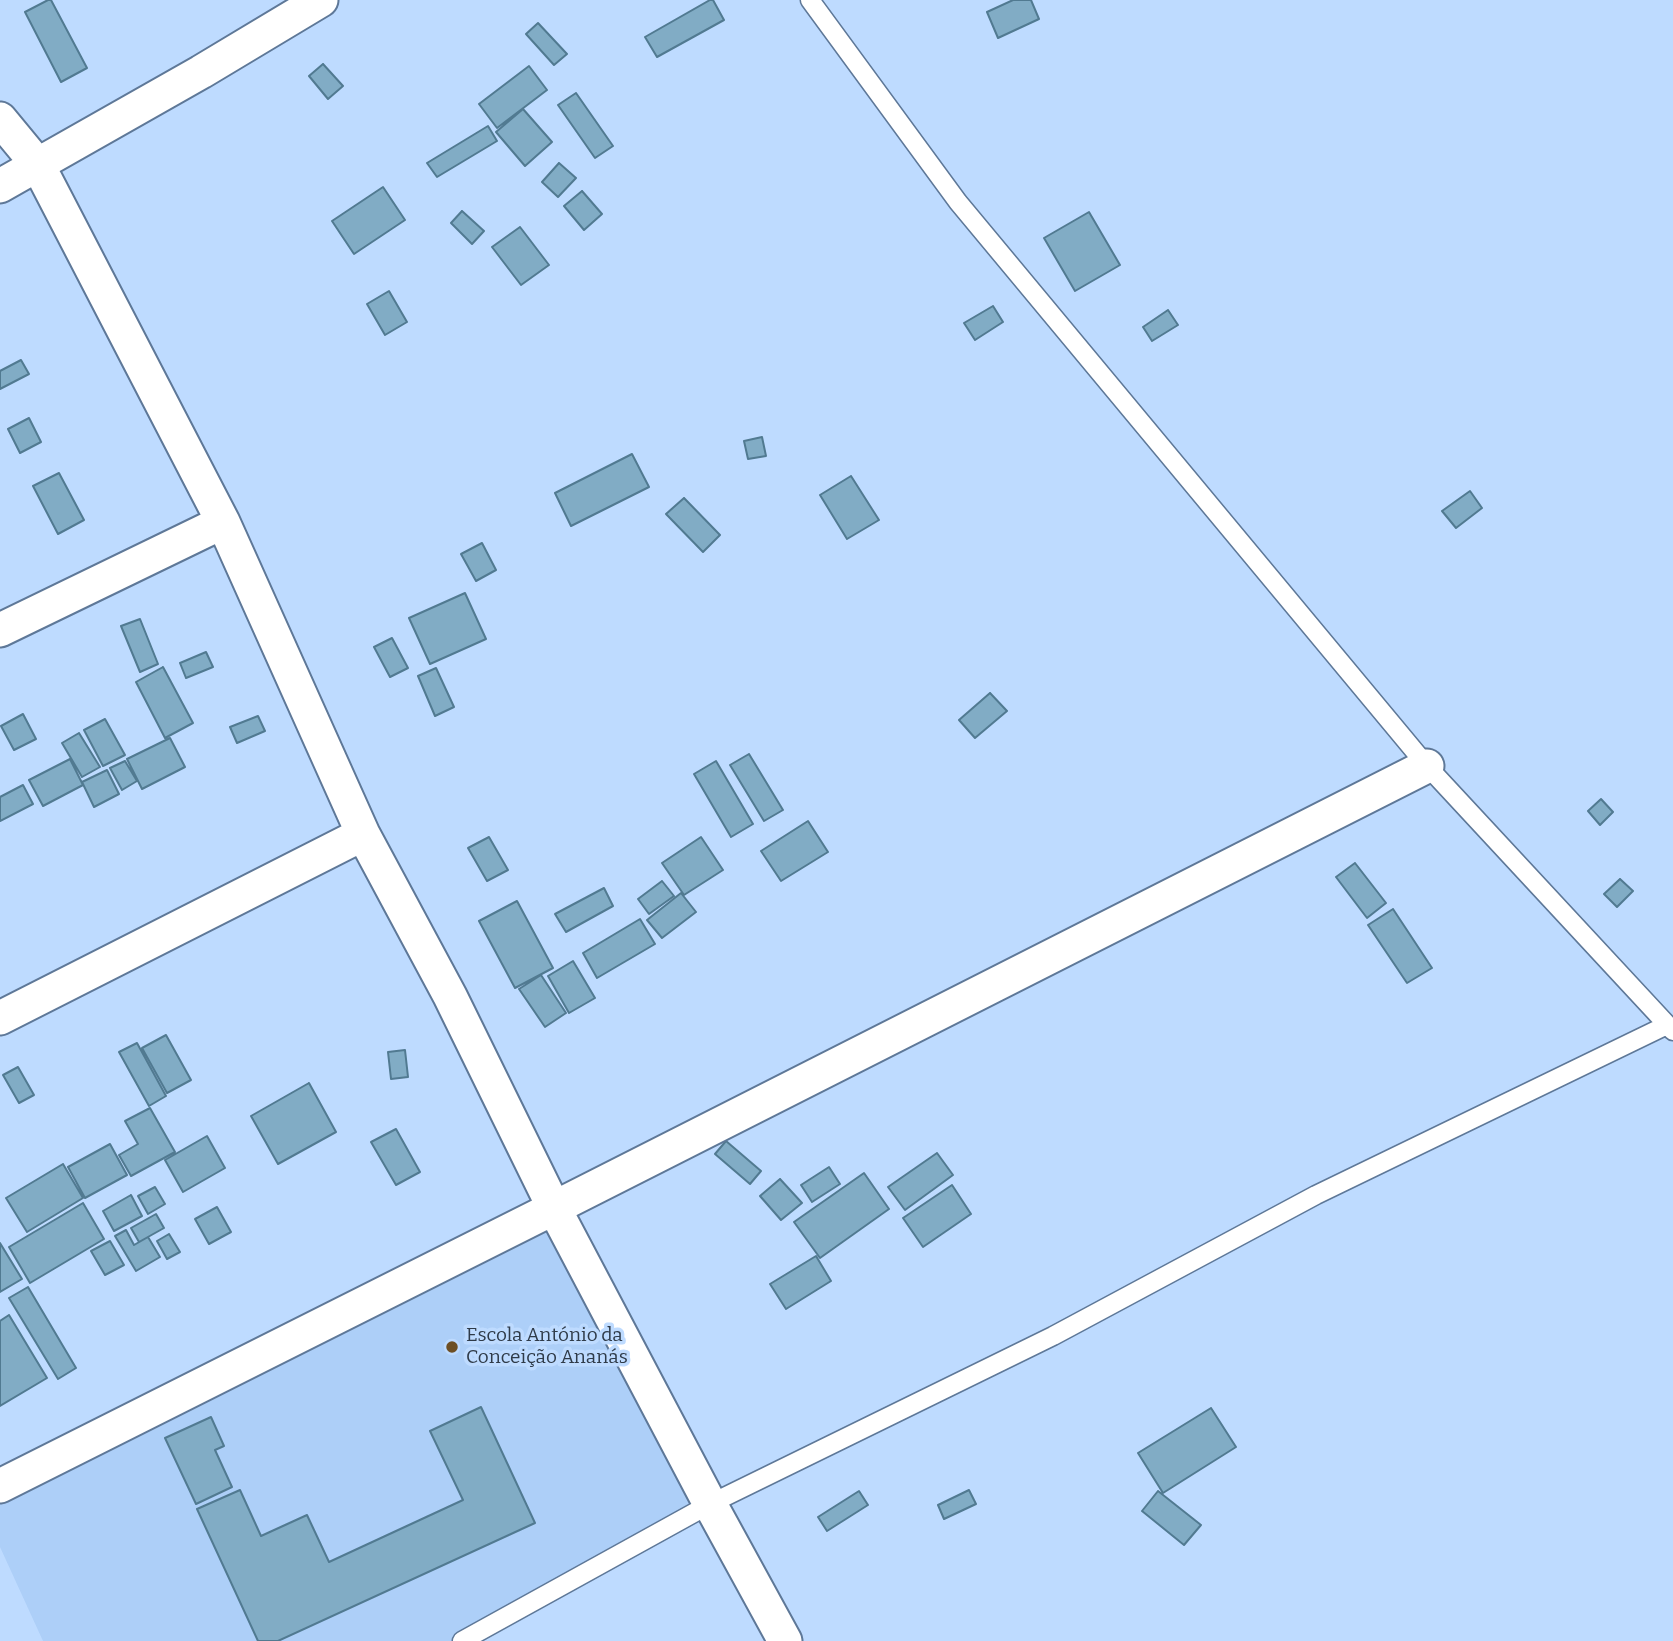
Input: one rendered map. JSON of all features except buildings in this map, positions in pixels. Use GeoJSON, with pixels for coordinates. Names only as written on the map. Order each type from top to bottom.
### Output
{"type":"FeatureCollection","features":[{"type":"Feature","properties":{"kind":"street"},"geometry":{"type":"LineString","coordinates":[[0,186],[201,72],[321,0]]}},
{"type":"Feature","properties":{"kind":"street"},"geometry":{"type":"LineString","coordinates":[[0,119],[38,165],[223,522],[363,834],[450,996],[554,1208],[785,1641]]}},
{"type":"Feature","properties":{"kind":"street"},"geometry":{"type":"LineString","coordinates":[[0,630],[223,522]]}},
{"type":"Feature","properties":{"kind":"street"},"geometry":{"type":"LineString","coordinates":[[0,1486],[1427,766]]}},
{"type":"Feature","properties":{"kind":"street"},"geometry":{"type":"LineString","coordinates":[[0,1018],[363,834]]}},
{"type":"Feature","properties":{"kind":"lane"},"geometry":{"type":"LineString","coordinates":[[462,1641],[710,1504],[1053,1336],[1317,1195],[1670,1028],[1427,766],[958,202],[810,0]]}},
{"type":"Feature","properties":{"kind":"shaded area","name":"Escola António da Conceição Ananás"},"geometry":{"type":"Polygon","coordinates":[[[554,1208],[710,1504],[462,1641],[43,1641],[0,1547],[0,1486],[554,1208]]]}},
{"type":"Feature","properties":{"kind":"place","name":"Escola António da Conceição Ananás"},"geometry":{"type":"Point","coordinates":[452,1347]}}]}
